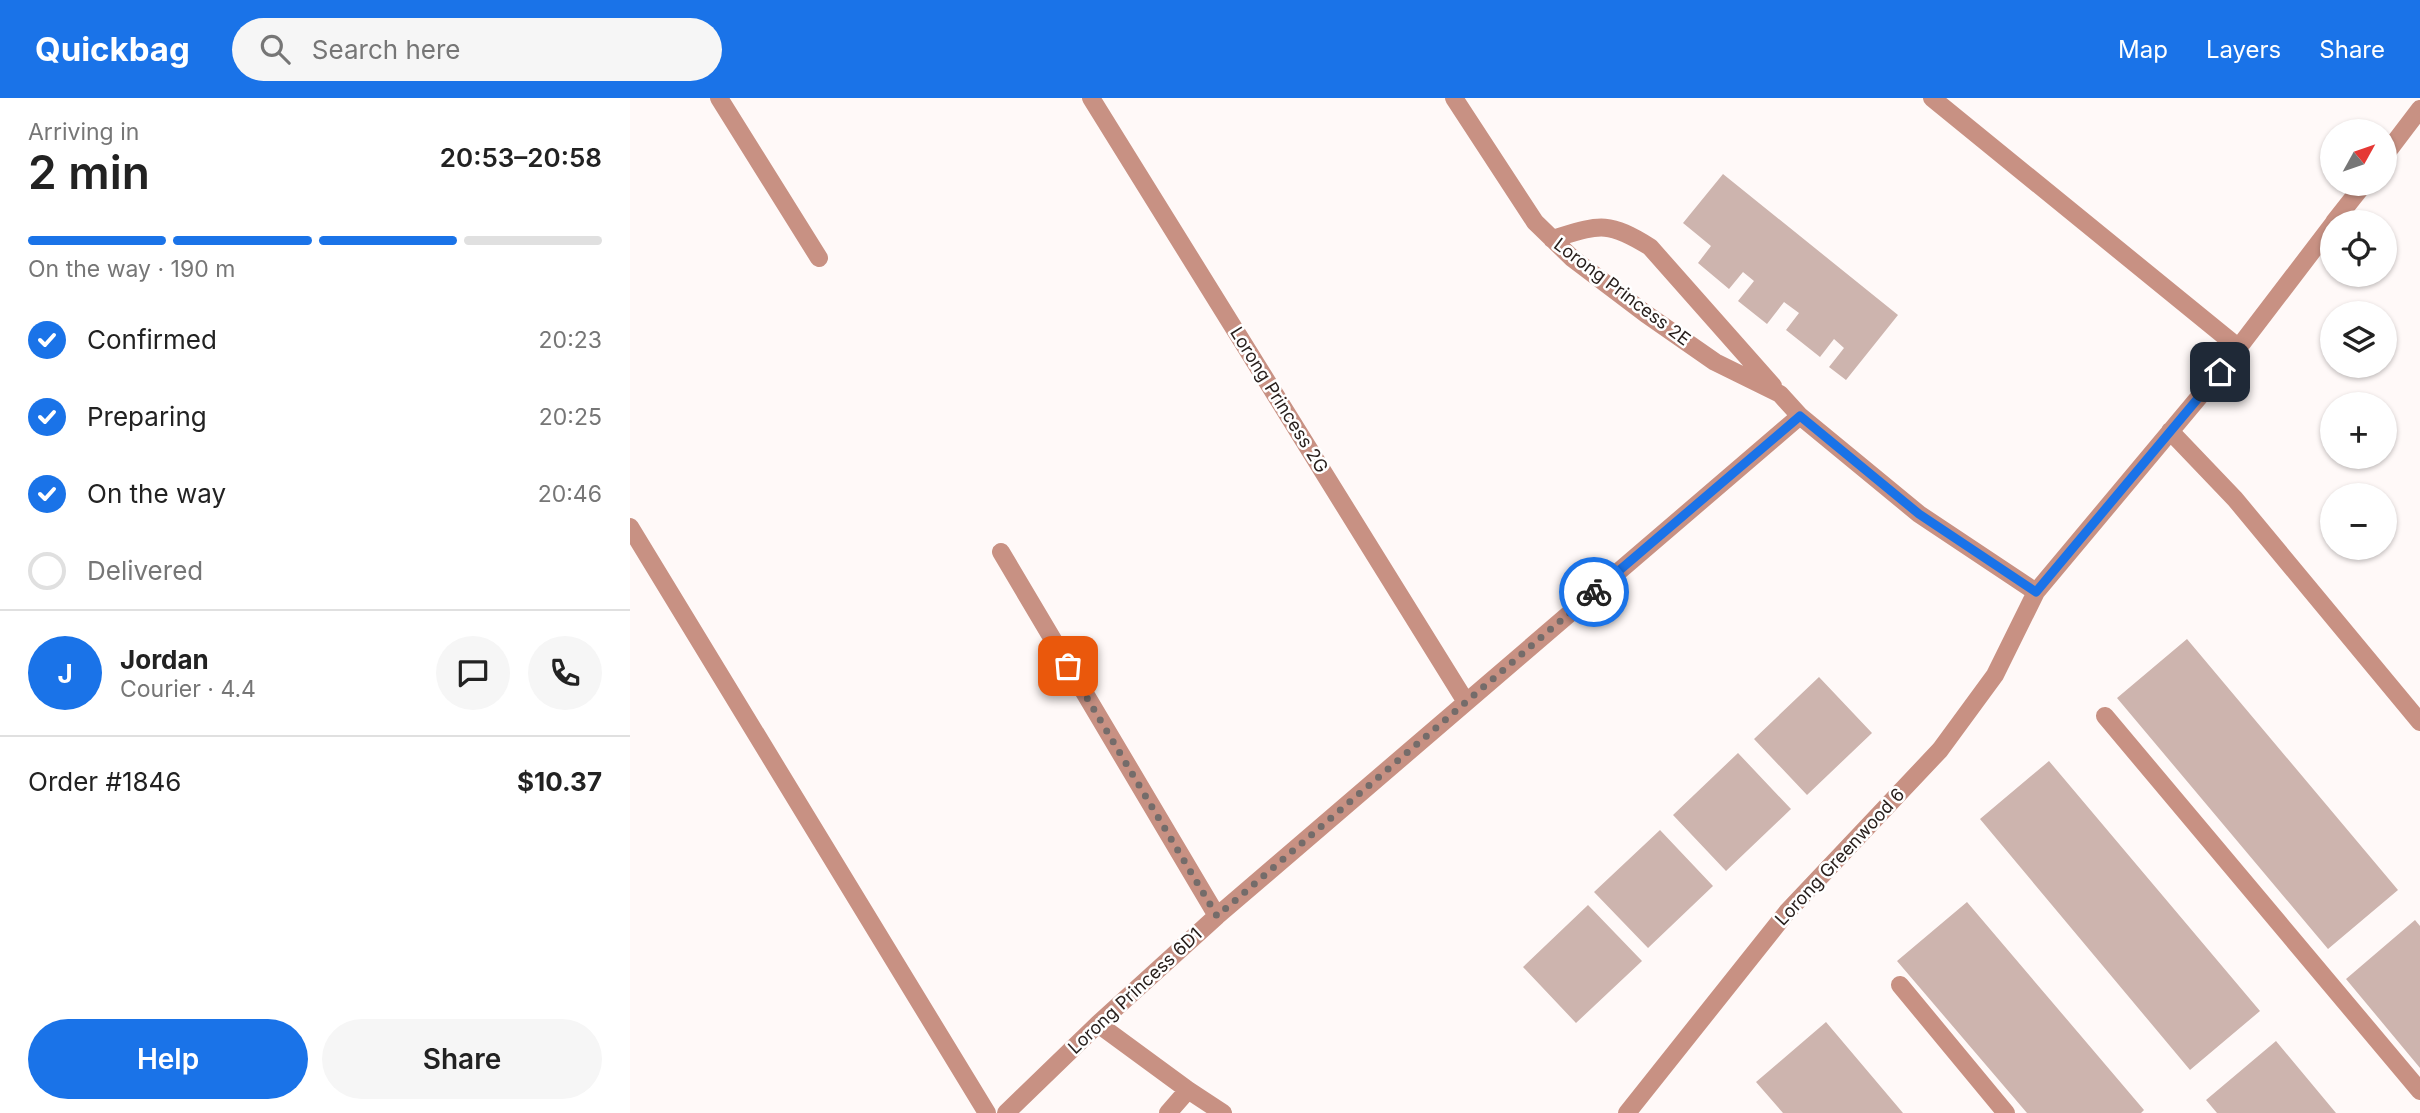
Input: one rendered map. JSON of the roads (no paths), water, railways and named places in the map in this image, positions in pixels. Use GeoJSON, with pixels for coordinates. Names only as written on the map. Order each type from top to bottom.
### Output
{"type":"FeatureCollection","features":[{"type":"Feature","properties":{"kind":"street"},"geometry":{"type":"LineString","coordinates":[[719,98],[819,258]]}},
{"type":"Feature","properties":{"kind":"street","name":"Lorong Princess 2G"},"geometry":{"type":"LineString","coordinates":[[1091,98],[1466,702]]}},
{"type":"Feature","properties":{"kind":"street","name":"Lorong Princess 2E"},"geometry":{"type":"LineString","coordinates":[[1454,98],[1535,222],[1552,239],[1583,266],[1715,362],[1780,394],[1800,416]]}},
{"type":"Feature","properties":{"kind":"street"},"geometry":{"type":"LineString","coordinates":[[1932,98],[2239,348]]}},
{"type":"Feature","properties":{"kind":"street"},"geometry":{"type":"LineString","coordinates":[[2398,138],[2420,109]]}},
{"type":"Feature","properties":{"kind":"street"},"geometry":{"type":"LineString","coordinates":[[2344,210],[2355,196]]}},
{"type":"Feature","properties":{"kind":"street"},"geometry":{"type":"LineString","coordinates":[[1552,239],[1596,226],[1626,232],[1650,247],[1780,394]]}},
{"type":"Feature","properties":{"kind":"street"},"geometry":{"type":"LineString","coordinates":[[1800,416],[1919,514],[2036,592],[2239,348],[2320,241]]}},
{"type":"Feature","properties":{"kind":"street","name":"Lorong Princess 6D1"},"geometry":{"type":"LineString","coordinates":[[1006,1113],[1098,1024],[1217,916],[1800,416]]}},
{"type":"Feature","properties":{"kind":"street"},"geometry":{"type":"LineString","coordinates":[[2170,431],[2221,484],[2420,722]]}},
{"type":"Feature","properties":{"kind":"street"},"geometry":{"type":"LineString","coordinates":[[630,527],[987,1113]]}},
{"type":"Feature","properties":{"kind":"street"},"geometry":{"type":"LineString","coordinates":[[1000,552],[1217,916]]}},
{"type":"Feature","properties":{"kind":"street","name":"Lorong Greenwood 6"},"geometry":{"type":"LineString","coordinates":[[1627,1113],[1787,912],[1940,750],[1995,674],[2036,592]]}},
{"type":"Feature","properties":{"kind":"street"},"geometry":{"type":"LineString","coordinates":[[2105,716],[2420,1091]]}},
{"type":"Feature","properties":{"kind":"street"},"geometry":{"type":"LineString","coordinates":[[1900,985],[2006,1113]]}},
{"type":"Feature","properties":{"kind":"street"},"geometry":{"type":"LineString","coordinates":[[1098,1024],[1223,1113]]}},
{"type":"Feature","properties":{"kind":"street"},"geometry":{"type":"LineString","coordinates":[[1168,1113],[1188,1090]]}}]}
